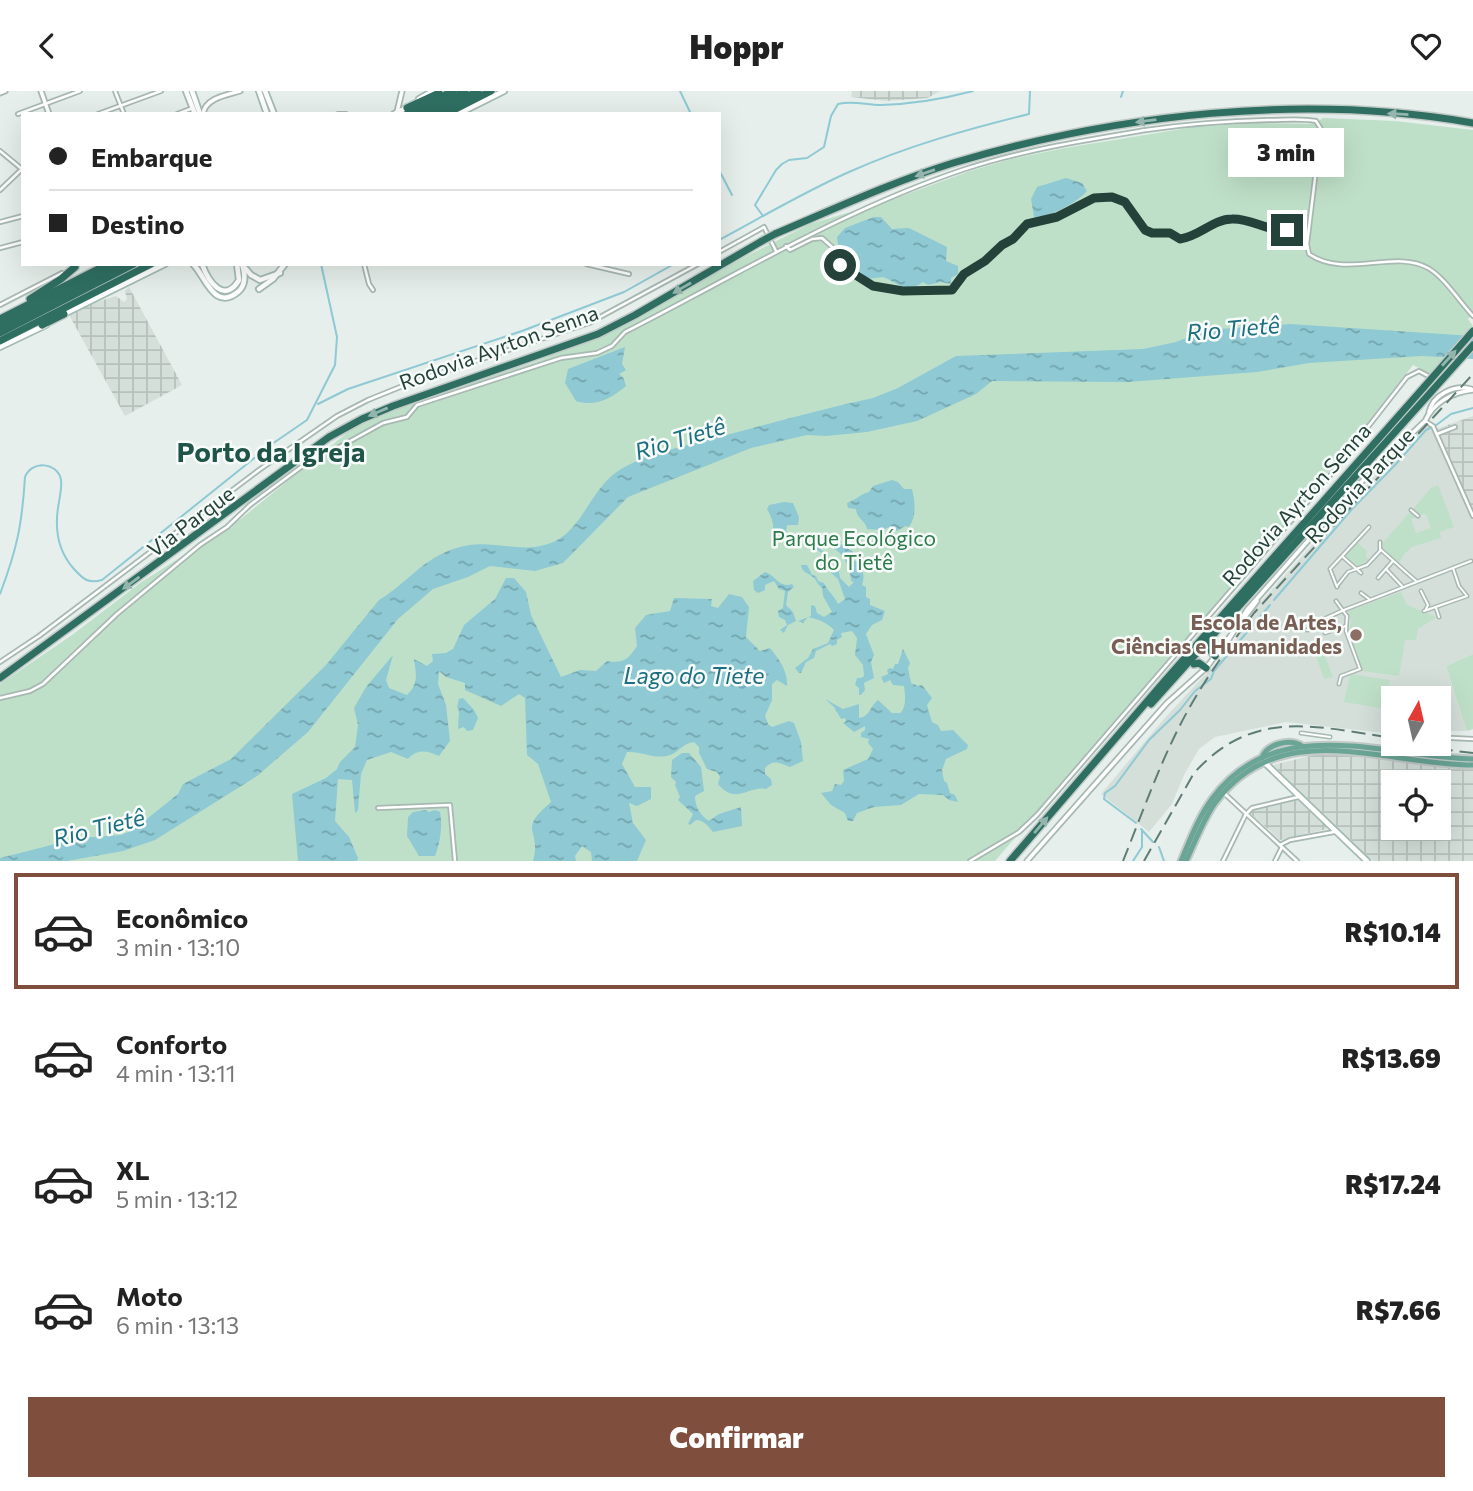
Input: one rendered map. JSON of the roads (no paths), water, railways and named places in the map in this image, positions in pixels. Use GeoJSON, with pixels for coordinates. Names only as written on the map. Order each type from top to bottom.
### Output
{"type":"FeatureCollection","features":[{"type":"Feature","properties":{"kind":"highway"},"geometry":{"type":"LineString","coordinates":[[407,111],[443,91]]}},
{"type":"Feature","properties":{"kind":"highway"},"geometry":{"type":"LineString","coordinates":[[407,111],[453,91]]}},
{"type":"Feature","properties":{"kind":"highway"},"geometry":{"type":"LineString","coordinates":[[424,112],[465,91]]}},
{"type":"Feature","properties":{"kind":"highway"},"geometry":{"type":"LineString","coordinates":[[437,112],[478,91]]}},
{"type":"Feature","properties":{"kind":"highway"},"geometry":{"type":"LineString","coordinates":[[450,112],[491,91]]}},
{"type":"Feature","properties":{"kind":"highway","name":"Rodovia Ayrton Senna"},"geometry":{"type":"LineString","coordinates":[[721,265],[775,234],[888,186],[951,164],[1014,146],[1136,122],[1265,110],[1415,115],[1471,122]]}},
{"type":"Feature","properties":{"kind":"highway"},"geometry":{"type":"LineString","coordinates":[[0,321],[78,266]]}},
{"type":"Feature","properties":{"kind":"highway"},"geometry":{"type":"LineString","coordinates":[[0,321],[104,266]]}},
{"type":"Feature","properties":{"kind":"highway"},"geometry":{"type":"LineString","coordinates":[[0,321],[117,266]]}},
{"type":"Feature","properties":{"kind":"highway"},"geometry":{"type":"LineString","coordinates":[[0,333],[130,266]]}},
{"type":"Feature","properties":{"kind":"highway"},"geometry":{"type":"LineString","coordinates":[[41,320],[44,315],[137,266]]}},
{"type":"Feature","properties":{"kind":"highway"},"geometry":{"type":"LineString","coordinates":[[0,344],[147,266]]}},
{"type":"Feature","properties":{"kind":"highway","name":"Rodovia Ayrton Senna"},"geometry":{"type":"LineString","coordinates":[[0,678],[329,437],[393,406],[598,334],[719,266]]}},
{"type":"Feature","properties":{"kind":"highway"},"geometry":{"type":"LineString","coordinates":[[0,344],[64,314]]}},
{"type":"Feature","properties":{"kind":"highway","name":"Rodovia Ayrton Senna"},"geometry":{"type":"LineString","coordinates":[[1121,733],[1173,681],[1247,597],[1428,389],[1473,331]]}},
{"type":"Feature","properties":{"kind":"highway","name":"Rodovia Ayrton Senna"},"geometry":{"type":"LineString","coordinates":[[1010,861],[1428,389],[1473,345]]}},
{"type":"Feature","properties":{"kind":"highway"},"geometry":{"type":"LineString","coordinates":[[1173,681],[1194,664],[1247,597]]}},
{"type":"Feature","properties":{"kind":"highway"},"geometry":{"type":"LineString","coordinates":[[1210,644],[1210,650],[1215,656]]}},
{"type":"Feature","properties":{"kind":"highway"},"geometry":{"type":"LineString","coordinates":[[1194,664],[1199,663],[1206,668]]}},
{"type":"Feature","properties":{"kind":"main road"},"geometry":{"type":"LineString","coordinates":[[189,91],[198,112]]}},
{"type":"Feature","properties":{"kind":"main road"},"geometry":{"type":"LineString","coordinates":[[189,91],[198,112]]}},
{"type":"Feature","properties":{"kind":"main road"},"geometry":{"type":"LineString","coordinates":[[259,91],[266,112]]}},
{"type":"Feature","properties":{"kind":"main road"},"geometry":{"type":"LineString","coordinates":[[265,91],[273,112]]}},
{"type":"Feature","properties":{"kind":"main road"},"geometry":{"type":"LineString","coordinates":[[407,111],[433,91]]}},
{"type":"Feature","properties":{"kind":"main road"},"geometry":{"type":"LineString","coordinates":[[462,112],[504,91]]}},
{"type":"Feature","properties":{"kind":"main road"},"geometry":{"type":"LineString","coordinates":[[64,314],[161,266]]}},
{"type":"Feature","properties":{"kind":"main road"},"geometry":{"type":"LineString","coordinates":[[194,266],[212,292],[225,297],[242,287],[244,277],[241,266]]}},
{"type":"Feature","properties":{"kind":"main road"},"geometry":{"type":"LineString","coordinates":[[203,266],[211,283],[225,291],[233,288],[239,280],[241,266]]}},
{"type":"Feature","properties":{"kind":"main road"},"geometry":{"type":"LineString","coordinates":[[243,266],[260,280],[280,273]]}},
{"type":"Feature","properties":{"kind":"main road"},"geometry":{"type":"LineString","coordinates":[[260,280],[259,289],[280,273],[284,266]]}},
{"type":"Feature","properties":{"kind":"main road"},"geometry":{"type":"LineString","coordinates":[[1300,749],[1296,743],[1270,747],[1265,752],[1266,762],[1367,861]]}},
{"type":"Feature","properties":{"kind":"main road"},"geometry":{"type":"LineString","coordinates":[[1184,861],[1199,820],[1237,773],[1300,749],[1334,744],[1473,759]]}},
{"type":"Feature","properties":{"kind":"main road"},"geometry":{"type":"LineString","coordinates":[[1300,749],[1473,765]]}},
{"type":"Feature","properties":{"kind":"street"},"geometry":{"type":"LineString","coordinates":[[0,93],[5,91]]}},
{"type":"Feature","properties":{"kind":"street"},"geometry":{"type":"LineString","coordinates":[[41,91],[48,112]]}},
{"type":"Feature","properties":{"kind":"street"},"geometry":{"type":"LineString","coordinates":[[24,112],[80,91]]}},
{"type":"Feature","properties":{"kind":"street"},"geometry":{"type":"LineString","coordinates":[[116,91],[123,112]]}},
{"type":"Feature","properties":{"kind":"street"},"geometry":{"type":"LineString","coordinates":[[104,112],[160,91]]}},
{"type":"Feature","properties":{"kind":"street"},"geometry":{"type":"LineString","coordinates":[[198,112],[208,102],[240,91]]}},
{"type":"Feature","properties":{"kind":"street"},"geometry":{"type":"LineString","coordinates":[[396,112],[402,91]]}},
{"type":"Feature","properties":{"kind":"street"},"geometry":{"type":"LineString","coordinates":[[0,698],[30,691],[43,684],[111,618],[316,455],[334,450],[383,423],[407,417],[417,405],[561,358],[594,354],[606,349],[615,344],[625,332],[786,246],[891,197],[965,169],[1011,156],[1168,127],[1231,121],[1314,120],[1320,124],[1321,129],[1306,247],[1309,254],[1347,265],[1387,262],[1420,264],[1435,273],[1473,316]]}},
{"type":"Feature","properties":{"kind":"street"},"geometry":{"type":"LineString","coordinates":[[0,151],[21,168]]}},
{"type":"Feature","properties":{"kind":"street"},"geometry":{"type":"LineString","coordinates":[[0,190],[21,172]]}},
{"type":"Feature","properties":{"kind":"street"},"geometry":{"type":"LineString","coordinates":[[786,246],[790,250],[822,237],[832,247],[840,265],[863,281],[879,287],[914,292],[952,290],[964,274],[1013,239],[1027,224],[1057,217],[1088,200],[1103,196],[1117,198],[1128,204],[1149,232],[1168,233],[1180,239],[1198,235],[1222,221],[1233,219],[1273,230],[1293,228]]}},
{"type":"Feature","properties":{"kind":"street"},"geometry":{"type":"LineString","coordinates":[[0,222],[21,217]]}},
{"type":"Feature","properties":{"kind":"street"},"geometry":{"type":"LineString","coordinates":[[721,251],[764,227],[776,251]]}},
{"type":"Feature","properties":{"kind":"street"},"geometry":{"type":"LineString","coordinates":[[0,248],[21,243]]}},
{"type":"Feature","properties":{"kind":"street"},"geometry":{"type":"LineString","coordinates":[[0,305],[78,266]]}},
{"type":"Feature","properties":{"kind":"street"},"geometry":{"type":"LineString","coordinates":[[364,266],[373,290]]}},
{"type":"Feature","properties":{"kind":"street"},"geometry":{"type":"LineString","coordinates":[[595,266],[629,274]]}},
{"type":"Feature","properties":{"kind":"street","name":"Via Parque"},"geometry":{"type":"LineString","coordinates":[[0,662],[39,636],[259,470],[337,416],[410,383],[589,323],[694,266]]}},
{"type":"Feature","properties":{"kind":"street"},"geometry":{"type":"LineString","coordinates":[[970,861],[1019,832],[1045,806],[1328,478],[1407,377],[1415,372],[1423,372],[1441,385],[1445,393]]}},
{"type":"Feature","properties":{"kind":"street"},"geometry":{"type":"LineString","coordinates":[[1429,412],[1431,406],[1445,393],[1458,386],[1473,390]]}},
{"type":"Feature","properties":{"kind":"street","name":"Rodovia Parque"},"geometry":{"type":"LineString","coordinates":[[1027,861],[1167,703],[1206,668],[1229,639],[1242,615],[1350,493],[1425,421],[1429,412],[1446,398],[1473,390]]}},
{"type":"Feature","properties":{"kind":"street"},"geometry":{"type":"LineString","coordinates":[[1425,421],[1431,422],[1473,516]]}},
{"type":"Feature","properties":{"kind":"street"},"geometry":{"type":"LineString","coordinates":[[1437,434],[1455,427]]}},
{"type":"Feature","properties":{"kind":"street"},"geometry":{"type":"LineString","coordinates":[[1411,510],[1418,516]]}},
{"type":"Feature","properties":{"kind":"street"},"geometry":{"type":"LineString","coordinates":[[1369,527],[1330,569],[1337,587],[1344,576],[1367,565],[1381,550]]}},
{"type":"Feature","properties":{"kind":"street"},"geometry":{"type":"LineString","coordinates":[[1380,542],[1381,550],[1417,582]]}},
{"type":"Feature","properties":{"kind":"street"},"geometry":{"type":"LineString","coordinates":[[1342,556],[1361,573]]}},
{"type":"Feature","properties":{"kind":"street"},"geometry":{"type":"LineString","coordinates":[[1378,578],[1394,560]]}},
{"type":"Feature","properties":{"kind":"street"},"geometry":{"type":"LineString","coordinates":[[1348,625],[1325,633],[1322,626],[1324,619],[1343,610],[1471,561]]}},
{"type":"Feature","properties":{"kind":"street"},"geometry":{"type":"LineString","coordinates":[[1421,591],[1428,605],[1426,610],[1466,596],[1453,568]]}},
{"type":"Feature","properties":{"kind":"street"},"geometry":{"type":"LineString","coordinates":[[1386,569],[1403,587]]}},
{"type":"Feature","properties":{"kind":"street"},"geometry":{"type":"LineString","coordinates":[[1450,577],[1455,575]]}},
{"type":"Feature","properties":{"kind":"street"},"geometry":{"type":"LineString","coordinates":[[1361,593],[1370,600]]}},
{"type":"Feature","properties":{"kind":"street"},"geometry":{"type":"LineString","coordinates":[[1455,600],[1457,604]]}},
{"type":"Feature","properties":{"kind":"street"},"geometry":{"type":"LineString","coordinates":[[1336,601],[1343,610],[1348,625],[1346,631],[1360,669],[1341,676],[1339,684]]}},
{"type":"Feature","properties":{"kind":"street"},"geometry":{"type":"LineString","coordinates":[[1340,607],[1343,603]]}},
{"type":"Feature","properties":{"kind":"street"},"geometry":{"type":"LineString","coordinates":[[1446,604],[1448,610]]}},
{"type":"Feature","properties":{"kind":"street"},"geometry":{"type":"LineString","coordinates":[[1436,608],[1439,617]]}},
{"type":"Feature","properties":{"kind":"street"},"geometry":{"type":"LineString","coordinates":[[1307,630],[1322,626]]}},
{"type":"Feature","properties":{"kind":"street"},"geometry":{"type":"LineString","coordinates":[[1301,733],[1330,737]]}},
{"type":"Feature","properties":{"kind":"street"},"geometry":{"type":"LineString","coordinates":[[1452,739],[1473,740]]}},
{"type":"Feature","properties":{"kind":"street"},"geometry":{"type":"LineString","coordinates":[[1222,791],[1297,861]]}},
{"type":"Feature","properties":{"kind":"street"},"geometry":{"type":"LineString","coordinates":[[1223,861],[1246,814],[1257,805],[1299,797]]}},
{"type":"Feature","properties":{"kind":"street"},"geometry":{"type":"LineString","coordinates":[[377,808],[450,805],[456,861]]}},
{"type":"Feature","properties":{"kind":"street"},"geometry":{"type":"LineString","coordinates":[[1275,861],[1281,846],[1290,840],[1333,830]]}},
{"type":"Feature","properties":{"kind":"water"},"geometry":{"type":"Polygon","coordinates":[[[1066,178],[1082,183],[1087,191],[1063,209],[1034,217],[1031,199],[1037,187],[1066,178]]]}},
{"type":"Feature","properties":{"kind":"water"},"geometry":{"type":"Polygon","coordinates":[[[881,217],[892,229],[909,228],[947,247],[946,261],[958,266],[958,274],[951,278],[951,284],[941,282],[928,285],[923,282],[907,287],[883,277],[868,279],[844,257],[837,237],[845,228],[881,217]]]}},
{"type":"Feature","properties":{"kind":"water","name":"Rio Tietê"},"geometry":{"type":"Polygon","coordinates":[[[1290,324],[1473,336],[1473,359],[1422,356],[1309,363],[1257,372],[1128,382],[992,381],[976,394],[917,421],[867,432],[807,435],[751,448],[628,497],[563,563],[535,571],[490,566],[433,589],[398,619],[308,732],[257,776],[155,840],[123,851],[67,861],[0,861],[0,858],[79,838],[121,835],[133,830],[178,794],[183,784],[231,759],[326,665],[379,600],[420,568],[441,554],[469,545],[528,547],[548,544],[570,530],[610,477],[621,469],[657,453],[873,398],[898,388],[956,356],[1143,349],[1176,342],[1206,330],[1290,324]]]}},
{"type":"Feature","properties":{"kind":"water"},"geometry":{"type":"Polygon","coordinates":[[[625,347],[622,364],[626,370],[619,374],[626,386],[603,401],[576,401],[565,383],[568,369],[625,347]]]}},
{"type":"Feature","properties":{"kind":"water"},"geometry":{"type":"Polygon","coordinates":[[[892,480],[904,489],[912,489],[915,508],[912,523],[909,527],[905,526],[897,531],[891,526],[877,530],[867,529],[856,509],[848,508],[847,503],[869,492],[873,486],[892,480]]]}},
{"type":"Feature","properties":{"kind":"water"},"geometry":{"type":"Polygon","coordinates":[[[793,503],[799,517],[798,525],[787,525],[786,533],[780,538],[771,534],[773,525],[767,509],[769,505],[793,503]]]}},
{"type":"Feature","properties":{"kind":"water"},"geometry":{"type":"Polygon","coordinates":[[[815,539],[820,542],[818,547],[830,558],[840,578],[849,587],[854,582],[851,581],[844,559],[834,549],[839,543],[853,552],[853,560],[861,567],[864,578],[862,585],[866,587],[866,597],[870,599],[870,605],[885,611],[882,620],[872,625],[866,634],[874,655],[871,662],[874,678],[864,683],[865,690],[861,695],[855,685],[857,678],[864,676],[863,665],[855,655],[857,638],[852,631],[841,633],[842,637],[837,640],[837,644],[830,644],[816,651],[814,658],[806,662],[801,673],[795,668],[808,658],[813,649],[828,643],[834,630],[808,617],[811,616],[811,605],[824,617],[832,612],[823,596],[822,588],[801,565],[807,565],[812,575],[824,583],[838,604],[845,599],[838,579],[831,573],[831,567],[825,563],[824,555],[815,548],[815,539]]]}},
{"type":"Feature","properties":{"kind":"water"},"geometry":{"type":"Polygon","coordinates":[[[765,572],[784,585],[792,584],[794,587],[788,592],[786,605],[793,612],[796,621],[788,625],[784,633],[780,630],[787,625],[785,620],[779,617],[778,611],[783,608],[785,591],[779,589],[774,581],[765,585],[765,590],[758,593],[754,590],[753,581],[765,572]]]}},
{"type":"Feature","properties":{"kind":"water","name":"Lago do Tiete"},"geometry":{"type":"Polygon","coordinates":[[[506,578],[514,578],[526,592],[531,615],[561,677],[580,670],[596,671],[607,661],[618,662],[625,659],[637,646],[635,628],[646,615],[670,611],[674,598],[712,599],[711,606],[718,608],[729,594],[742,597],[749,607],[746,637],[760,651],[770,648],[786,675],[787,686],[777,680],[772,684],[772,700],[765,716],[772,727],[789,721],[794,723],[801,742],[803,761],[790,767],[771,763],[765,768],[765,774],[771,779],[772,785],[766,789],[737,794],[718,784],[720,777],[717,772],[707,769],[699,747],[694,742],[664,756],[627,752],[622,764],[635,787],[651,787],[651,799],[637,806],[629,803],[633,823],[646,840],[637,861],[592,861],[591,852],[582,846],[575,856],[576,861],[533,861],[535,842],[532,825],[551,802],[538,764],[527,755],[525,698],[519,694],[501,706],[465,690],[465,683],[446,677],[439,671],[438,684],[446,705],[450,741],[439,756],[423,751],[408,759],[391,752],[367,760],[361,774],[358,810],[355,813],[352,780],[338,779],[335,821],[349,837],[357,861],[298,861],[292,794],[326,778],[355,747],[358,725],[354,708],[366,687],[393,655],[386,680],[389,688],[407,695],[415,682],[414,659],[427,666],[433,661],[432,654],[446,653],[453,649],[464,625],[495,599],[506,578]]]}},
{"type":"Feature","properties":{"kind":"water"},"geometry":{"type":"Polygon","coordinates":[[[903,649],[910,663],[908,668],[911,683],[922,685],[932,698],[927,705],[932,722],[938,725],[941,731],[953,730],[968,745],[967,749],[946,759],[942,770],[950,793],[955,795],[958,802],[943,795],[919,794],[901,805],[874,807],[857,813],[853,821],[848,821],[845,813],[831,805],[821,793],[832,791],[835,784],[841,785],[844,781],[843,770],[868,759],[873,749],[868,743],[869,739],[861,737],[865,726],[854,732],[843,723],[845,718],[841,719],[825,699],[843,709],[859,704],[859,718],[866,715],[878,700],[892,713],[900,713],[905,704],[904,686],[893,685],[890,680],[884,683],[881,677],[898,664],[903,649]]]}},
{"type":"Feature","properties":{"kind":"water"},"geometry":{"type":"Polygon","coordinates":[[[463,698],[478,718],[473,730],[467,731],[464,727],[458,729],[457,707],[459,699],[463,698]]]}},
{"type":"Feature","properties":{"kind":"water"},"geometry":{"type":"Polygon","coordinates":[[[682,753],[689,753],[701,767],[704,791],[695,796],[701,813],[709,821],[719,814],[741,807],[742,826],[713,832],[701,821],[688,824],[693,814],[678,800],[680,797],[676,782],[671,777],[672,760],[682,753]]]}},
{"type":"Feature","properties":{"kind":"water"},"geometry":{"type":"Polygon","coordinates":[[[413,812],[440,812],[440,834],[435,856],[419,856],[407,836],[408,817],[413,812]]]}},
{"type":"Feature","properties":{"kind":"waterway"},"geometry":{"type":"LineString","coordinates":[[680,91],[690,112]]}},
{"type":"Feature","properties":{"kind":"waterway"},"geometry":{"type":"LineString","coordinates":[[763,216],[755,205],[776,170],[789,160],[807,158],[824,147],[831,116],[838,104],[904,104],[973,91]]}},
{"type":"Feature","properties":{"kind":"waterway"},"geometry":{"type":"LineString","coordinates":[[721,239],[816,188],[893,154],[1029,114],[1030,91]]}},
{"type":"Feature","properties":{"kind":"waterway"},"geometry":{"type":"LineString","coordinates":[[1121,97],[1123,91]]}},
{"type":"Feature","properties":{"kind":"waterway"},"geometry":{"type":"LineString","coordinates":[[721,174],[732,195]]}},
{"type":"Feature","properties":{"kind":"waterway"},"geometry":{"type":"LineString","coordinates":[[0,594],[18,537],[25,477],[33,468],[44,465],[59,474],[61,485],[57,520],[60,546],[68,562],[80,576],[89,581],[97,581],[102,580],[272,444],[307,420],[335,365],[337,337],[321,266]]}},
{"type":"Feature","properties":{"kind":"waterway"},"geometry":{"type":"LineString","coordinates":[[318,404],[348,389],[522,331],[624,292],[670,266]]}},
{"type":"Feature","properties":{"kind":"waterway"},"geometry":{"type":"LineString","coordinates":[[1435,426],[1451,414],[1473,408]]}},
{"type":"Feature","properties":{"kind":"waterway"},"geometry":{"type":"LineString","coordinates":[[1274,600],[1352,509],[1426,430],[1432,427]]}},
{"type":"Feature","properties":{"kind":"waterway"},"geometry":{"type":"LineString","coordinates":[[1136,823],[1104,799],[1105,793],[1115,786],[1149,740],[1195,691],[1211,679],[1214,671],[1270,605]]}},
{"type":"Feature","properties":{"kind":"waterway"},"geometry":{"type":"LineString","coordinates":[[1141,829],[1153,842]]}},
{"type":"Feature","properties":{"kind":"waterway"},"geometry":{"type":"LineString","coordinates":[[1133,861],[1142,847],[1142,830]]}},
{"type":"Feature","properties":{"kind":"waterway"},"geometry":{"type":"LineString","coordinates":[[1159,847],[1164,861]]}},
{"type":"Feature","properties":{"kind":"railway"},"geometry":{"type":"LineString","coordinates":[[1123,861],[1176,733],[1225,652],[1254,613],[1473,374]]}},
{"type":"Feature","properties":{"kind":"railway"},"geometry":{"type":"LineString","coordinates":[[1144,861],[1194,773],[1217,752],[1240,738],[1263,730],[1287,727],[1312,727],[1381,736]]}},
{"type":"Feature","properties":{"kind":"railway"},"geometry":{"type":"LineString","coordinates":[[1451,750],[1473,753]]}},
{"type":"Feature","properties":{"kind":"place","name":"Escola de Artes, Ciências e Humanidades"},"geometry":{"type":"Point","coordinates":[1356,635]}},
{"type":"Feature","properties":{"kind":"district","name":"Porto da Igreja"},"geometry":{"type":"Point","coordinates":[271,452]}},
{"type":"Feature","properties":{"kind":"park label","name":"Parque Ecológico do Tietê"},"geometry":{"type":"Point","coordinates":[854,551]}}]}
